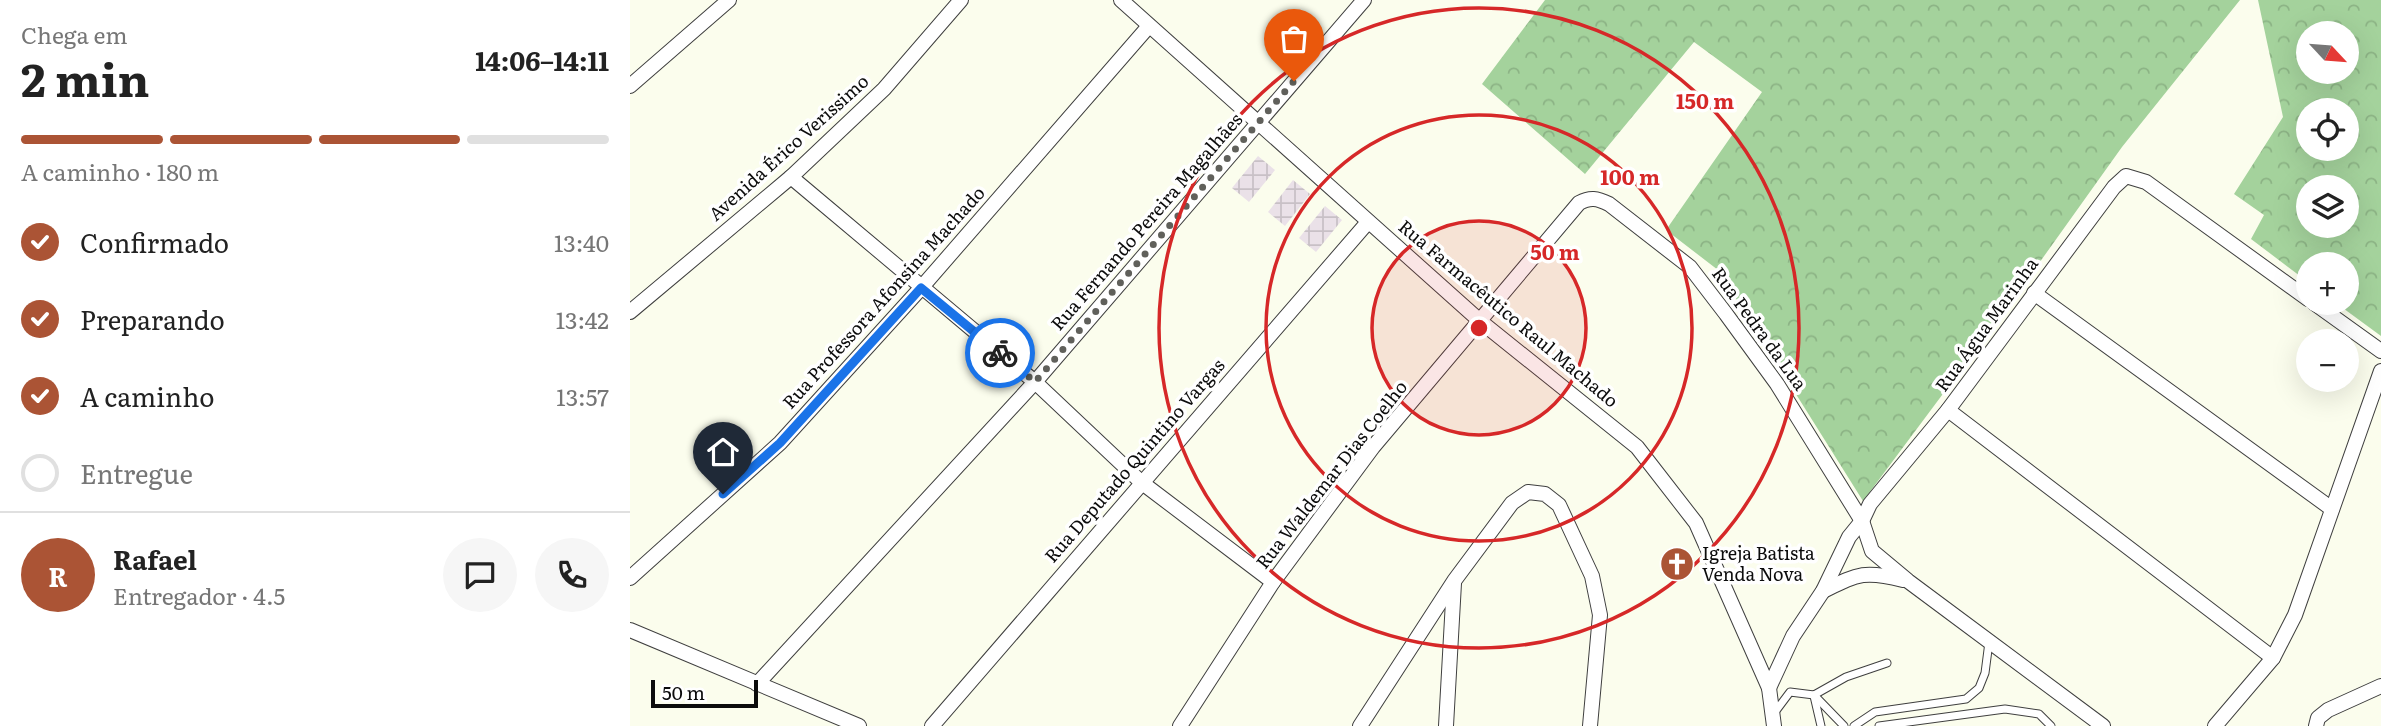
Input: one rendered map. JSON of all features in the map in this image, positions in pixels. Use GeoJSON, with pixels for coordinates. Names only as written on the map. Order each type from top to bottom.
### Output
{"type":"FeatureCollection","features":[{"type":"Feature","properties":{"kind":"street"},"geometry":{"type":"LineString","coordinates":[[630,86],[729,0]]}},
{"type":"Feature","properties":{"kind":"street","name":"Avenida Érico Verissimo"},"geometry":{"type":"LineString","coordinates":[[630,312],[790,177],[884,89],[961,0]]}},
{"type":"Feature","properties":{"kind":"street","name":"Rua Farmacêutico Raul Machado"},"geometry":{"type":"LineString","coordinates":[[1121,0],[1480,321],[1637,447],[1696,523],[1769,688],[1773,720]]}},
{"type":"Feature","properties":{"kind":"street","name":"Rua Fernando Pereira Magalhães"},"geometry":{"type":"LineString","coordinates":[[757,684],[1035,382],[1364,0]]}},
{"type":"Feature","properties":{"kind":"street","name":"Rua Professora Afonsina Machado"},"geometry":{"type":"LineString","coordinates":[[630,578],[780,443],[921,288],[1149,26]]}},
{"type":"Feature","properties":{"kind":"street","name":"Rua Água Marinha"},"geometry":{"type":"LineString","coordinates":[[1769,688],[1793,636],[1824,591],[1849,537],[1862,521],[1870,504],[1948,410],[2113,187],[2126,176],[2146,182],[2296,290]]}},
{"type":"Feature","properties":{"kind":"street"},"geometry":{"type":"LineString","coordinates":[[790,177],[1035,382],[1141,482],[1273,582]]}},
{"type":"Feature","properties":{"kind":"street","name":"Rua Waldemar Dias Coelho"},"geometry":{"type":"LineString","coordinates":[[1180,726],[1273,582],[1373,447],[1579,203],[1588,198]]}},
{"type":"Feature","properties":{"kind":"street","name":"Rua Pedra da Lua"},"geometry":{"type":"LineString","coordinates":[[1588,198],[1609,204],[1690,267],[1777,384],[1862,521],[1872,551],[1908,581],[2103,726]]}},
{"type":"Feature","properties":{"kind":"street","name":"Rua Deputado Quintino Vargas"},"geometry":{"type":"LineString","coordinates":[[932,726],[1368,222]]}},
{"type":"Feature","properties":{"kind":"street"},"geometry":{"type":"LineString","coordinates":[[2034,293],[2332,509]]}},
{"type":"Feature","properties":{"kind":"street"},"geometry":{"type":"LineString","coordinates":[[2331,315],[2381,351]]}},
{"type":"Feature","properties":{"kind":"street"},"geometry":{"type":"LineString","coordinates":[[2215,726],[2273,658],[2295,615],[2381,370]]}},
{"type":"Feature","properties":{"kind":"street"},"geometry":{"type":"LineString","coordinates":[[1948,410],[2273,658]]}},
{"type":"Feature","properties":{"kind":"street"},"geometry":{"type":"LineString","coordinates":[[1360,726],[1454,581],[1512,503],[1528,492],[1545,494],[1559,505],[1592,576],[1600,615],[1590,726]]}},
{"type":"Feature","properties":{"kind":"street"},"geometry":{"type":"LineString","coordinates":[[1824,591],[1857,574],[1885,575],[1908,581]]}},
{"type":"Feature","properties":{"kind":"street"},"geometry":{"type":"LineString","coordinates":[[1446,726],[1454,581]]}},
{"type":"Feature","properties":{"kind":"street"},"geometry":{"type":"LineString","coordinates":[[630,630],[859,726]]}},
{"type":"Feature","properties":{"kind":"street"},"geometry":{"type":"LineString","coordinates":[[2316,726],[2318,718],[2328,710],[2381,686]]}},
{"type":"Feature","properties":{"kind":"lane"},"geometry":{"type":"LineString","coordinates":[[1854,726],[1875,712],[1966,699],[1979,688],[1985,673],[1990,640]]}},
{"type":"Feature","properties":{"kind":"lane"},"geometry":{"type":"LineString","coordinates":[[1773,720],[1790,692],[1814,695],[1846,677],[1887,663]]}},
{"type":"Feature","properties":{"kind":"lane"},"geometry":{"type":"LineString","coordinates":[[1814,695],[1821,726]]}},
{"type":"Feature","properties":{"kind":"lane"},"geometry":{"type":"LineString","coordinates":[[1814,695],[1844,726]]}},
{"type":"Feature","properties":{"kind":"lane"},"geometry":{"type":"LineString","coordinates":[[1879,726],[2004,709],[2039,714],[2051,726]]}},
{"type":"Feature","properties":{"kind":"shaded area"},"geometry":{"type":"Polygon","coordinates":[[[1258,156],[1275,170],[1249,202],[1232,188],[1258,156]]]}},
{"type":"Feature","properties":{"kind":"shaded area"},"geometry":{"type":"Polygon","coordinates":[[[1293,180],[1310,194],[1285,226],[1268,212],[1293,180]]]}},
{"type":"Feature","properties":{"kind":"shaded area"},"geometry":{"type":"Polygon","coordinates":[[[1325,206],[1342,220],[1316,252],[1299,238],[1325,206]]]}},
{"type":"Feature","properties":{"kind":"green space"},"geometry":{"type":"Polygon","coordinates":[[[1545,0],[2240,0],[2122,147],[2007,308],[1863,501],[1718,270],[1666,230],[1762,92],[1694,42],[1585,174],[1482,84],[1545,0]]]}},
{"type":"Feature","properties":{"kind":"green space"},"geometry":{"type":"Polygon","coordinates":[[[2258,0],[2381,0],[2381,336],[2352,315],[2359,315],[2359,252],[2296,252],[2296,273],[2251,239],[2264,215],[2234,194],[2283,117],[2258,0]]]}},
{"type":"Feature","properties":{"kind":"way so far"},"geometry":{"type":"LineString","coordinates":[[1000,353],[1035,382],[1294,81]]}},
{"type":"Feature","properties":{"kind":"place","name":"Igreja Batista Venda Nova"},"geometry":{"type":"Point","coordinates":[1677,564]}},
{"type":"Feature","properties":{"kind":"route"},"geometry":{"type":"LineString","coordinates":[[723,494],[780,443],[921,288],[1000,353]]}}]}
